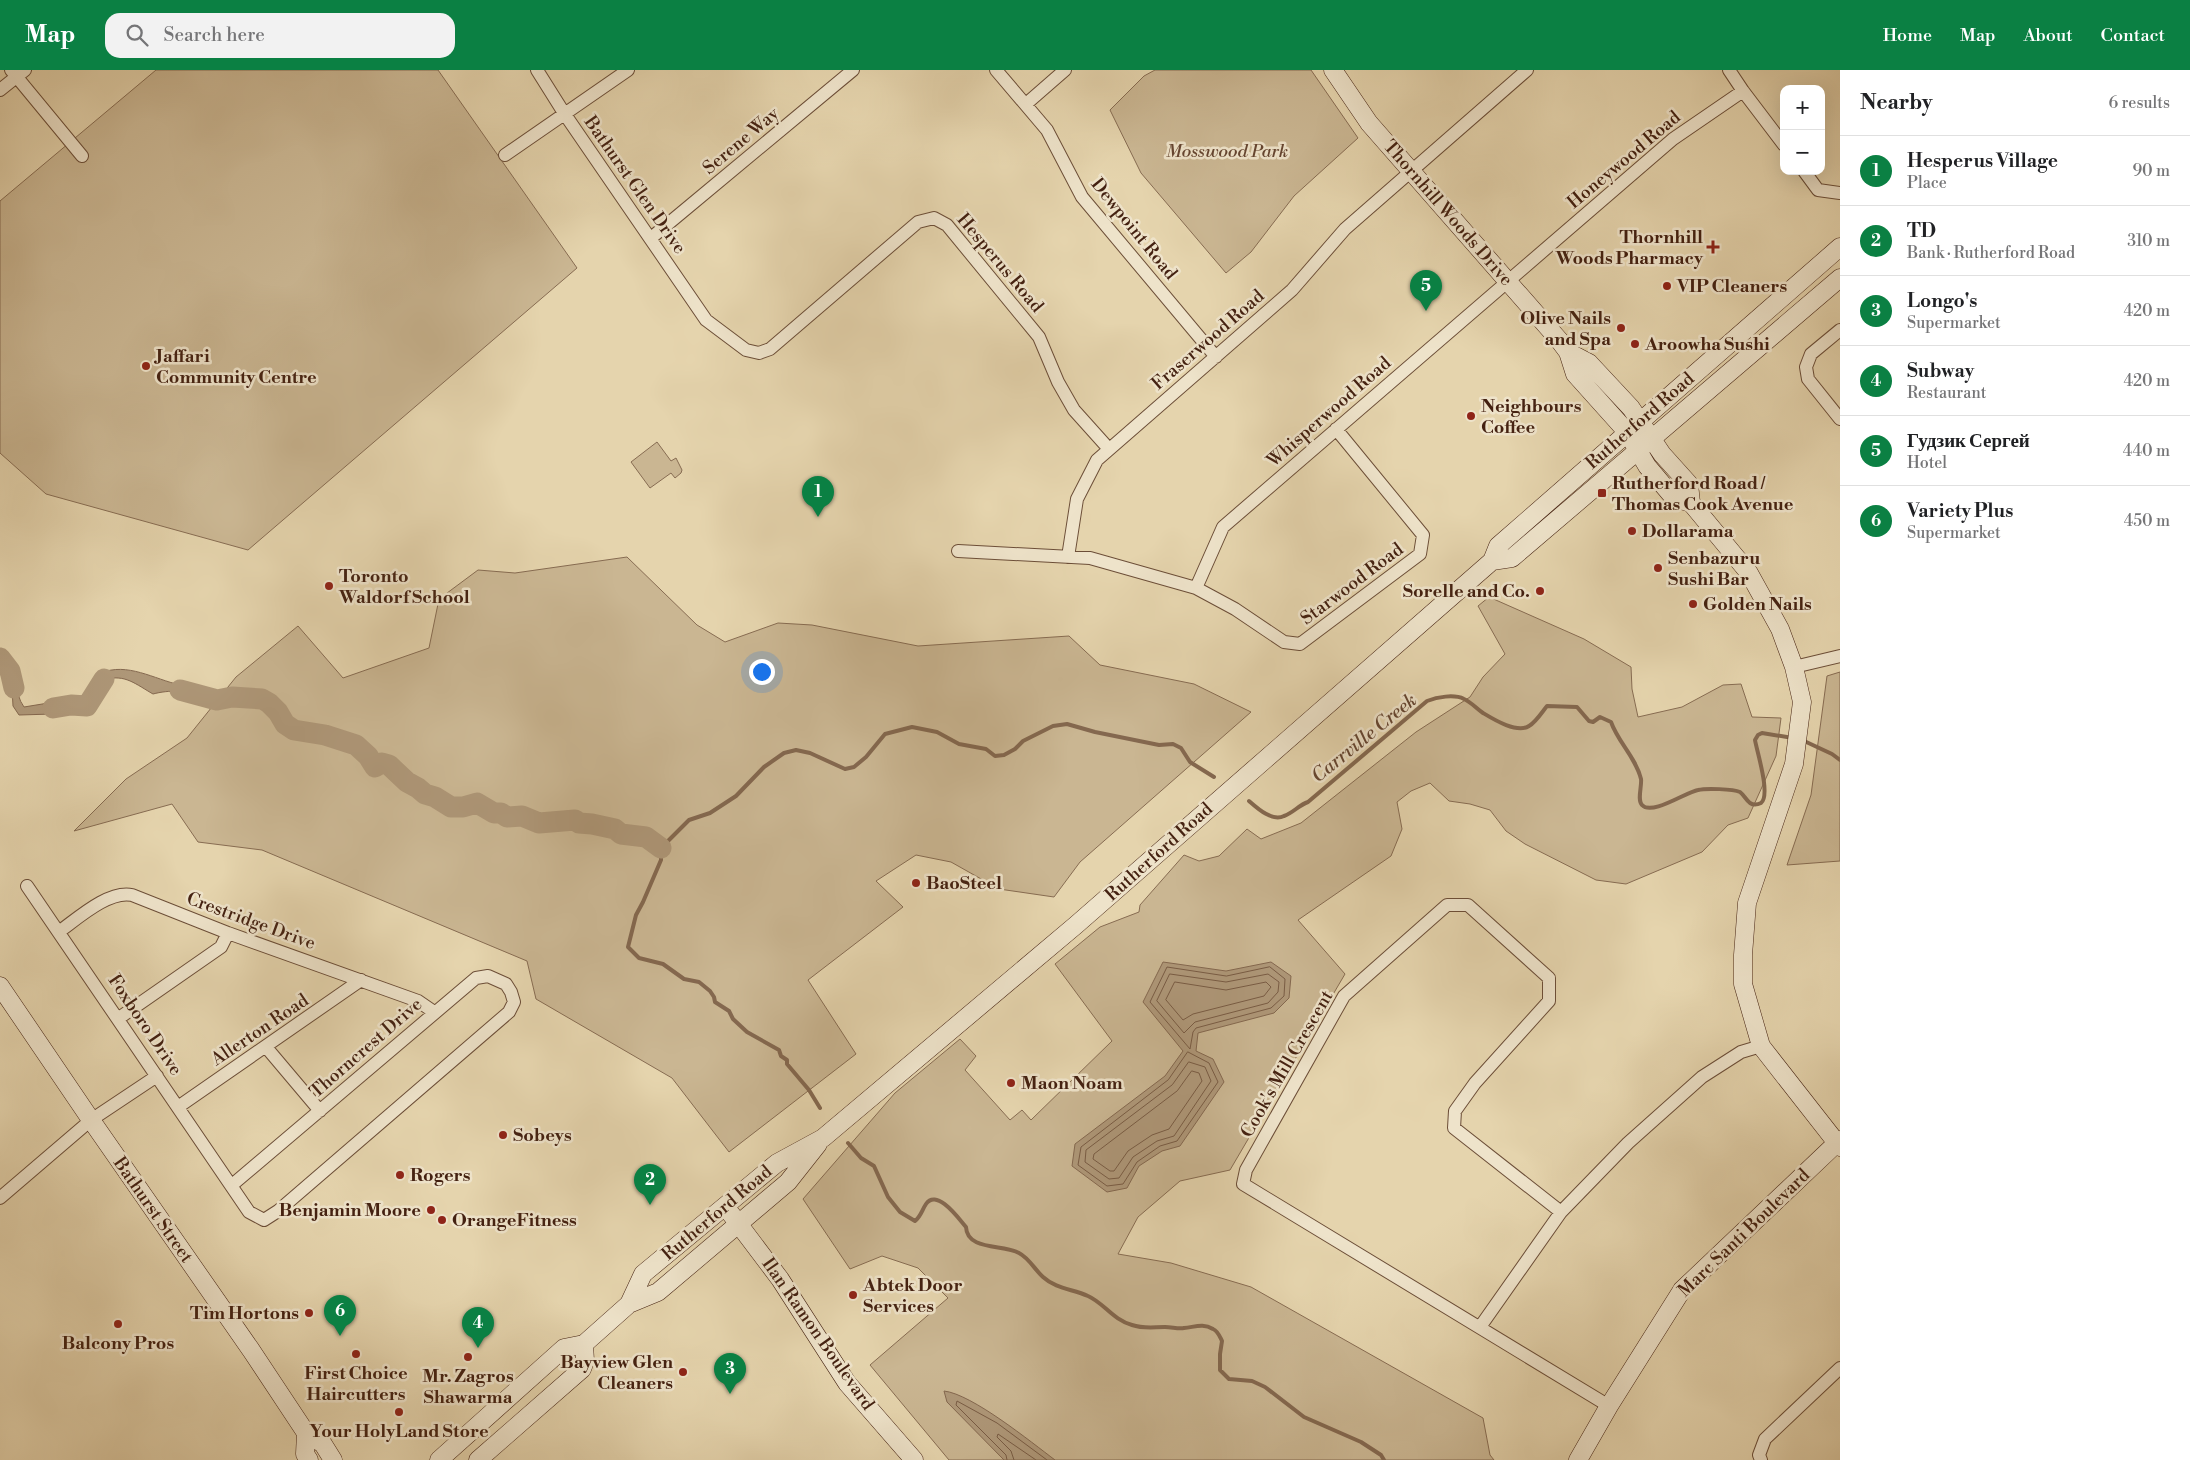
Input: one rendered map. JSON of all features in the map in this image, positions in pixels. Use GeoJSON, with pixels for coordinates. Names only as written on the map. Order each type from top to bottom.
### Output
{"type":"FeatureCollection","features":[{"type":"Feature","properties":{"kind":"main road","name":"Thornhill Woods Drive"},"geometry":{"type":"LineString","coordinates":[[1333,70],[1369,123],[1509,281],[1568,352],[1575,374],[1633,427]]}},
{"type":"Feature","properties":{"kind":"main road","name":"Rutherford Road"},"geometry":{"type":"LineString","coordinates":[[439,1460],[564,1348],[584,1344],[629,1304],[658,1292],[788,1182],[823,1138],[1076,925],[1492,561],[1498,546],[1840,248]]}},
{"type":"Feature","properties":{"kind":"main road","name":"Rutherford Road"},"geometry":{"type":"LineString","coordinates":[[1492,561],[1512,558],[1639,452],[1840,278]]}},
{"type":"Feature","properties":{"kind":"main road"},"geometry":{"type":"LineString","coordinates":[[1633,427],[1652,439],[1689,484],[1691,503],[1749,573],[1780,630],[1794,667],[1802,702],[1794,764],[1747,903],[1743,984],[1761,1046],[1839,1143]]}},
{"type":"Feature","properties":{"kind":"main road"},"geometry":{"type":"LineString","coordinates":[[1633,427],[1639,452],[1647,466],[1674,498],[1691,503]]}},
{"type":"Feature","properties":{"kind":"main road","name":"Bathurst Street"},"geometry":{"type":"LineString","coordinates":[[0,986],[90,1120],[251,1350],[306,1433],[323,1444],[333,1460]]}},
{"type":"Feature","properties":{"kind":"main road","name":"Rutherford Road"},"geometry":{"type":"LineString","coordinates":[[629,1304],[643,1274],[777,1163],[823,1138]]}},
{"type":"Feature","properties":{"kind":"main road","name":"Marc Santi Boulevard"},"geometry":{"type":"LineString","coordinates":[[1578,1460],[1609,1406],[1682,1290],[1839,1143]]}},
{"type":"Feature","properties":{"kind":"main road","name":"Ilan Ramon Boulevard"},"geometry":{"type":"LineString","coordinates":[[724,1207],[739,1222],[780,1279],[847,1383],[914,1460]]}},
{"type":"Feature","properties":{"kind":"main road"},"geometry":{"type":"LineString","coordinates":[[478,1460],[582,1369],[586,1361],[584,1344]]}},
{"type":"Feature","properties":{"kind":"main road","name":"Bathurst Street"},"geometry":{"type":"LineString","coordinates":[[306,1433],[306,1454],[309,1460]]}},
{"type":"Feature","properties":{"kind":"street","name":"Bathurst Glen Drive"},"geometry":{"type":"LineString","coordinates":[[537,70],[564,113],[706,320]]}},
{"type":"Feature","properties":{"kind":"street"},"geometry":{"type":"LineString","coordinates":[[505,155],[628,70]]}},
{"type":"Feature","properties":{"kind":"street","name":"Serene Way"},"geometry":{"type":"LineString","coordinates":[[651,238],[853,70]]}},
{"type":"Feature","properties":{"kind":"street","name":"Dewpoint Road"},"geometry":{"type":"LineString","coordinates":[[996,70],[1047,130],[1082,196],[1216,356]]}},
{"type":"Feature","properties":{"kind":"street"},"geometry":{"type":"LineString","coordinates":[[1026,104],[1064,70]]}},
{"type":"Feature","properties":{"kind":"street","name":"Fraserwood Road"},"geometry":{"type":"LineString","coordinates":[[1068,557],[1077,499],[1096,460],[1292,290],[1345,229],[1527,70]]}},
{"type":"Feature","properties":{"kind":"street"},"geometry":{"type":"LineString","coordinates":[[1729,70],[1780,140]]}},
{"type":"Feature","properties":{"kind":"street"},"geometry":{"type":"LineString","coordinates":[[0,90],[18,72],[82,156]]}},
{"type":"Feature","properties":{"kind":"street","name":"Honeywood Road"},"geometry":{"type":"LineString","coordinates":[[1509,281],[1673,138],[1743,91]]}},
{"type":"Feature","properties":{"kind":"street"},"geometry":{"type":"LineString","coordinates":[[1807,175],[1818,190],[1840,193]]}},
{"type":"Feature","properties":{"kind":"street","name":"Hesperus Road"},"geometry":{"type":"LineString","coordinates":[[706,320],[746,350],[757,353],[768,350],[780,342],[918,222],[934,218],[947,225],[1039,337],[1058,382],[1074,410],[1109,449]]}},
{"type":"Feature","properties":{"kind":"street","name":"Whisperwood Road"},"geometry":{"type":"LineString","coordinates":[[1196,588],[1222,527],[1509,281]]}},
{"type":"Feature","properties":{"kind":"street"},"geometry":{"type":"LineString","coordinates":[[1840,330],[1811,354],[1806,367],[1808,380],[1840,420]]}},
{"type":"Feature","properties":{"kind":"street","name":"Starwood Road"},"geometry":{"type":"LineString","coordinates":[[958,551],[1090,558],[1196,588],[1235,609],[1284,642],[1300,644],[1420,554],[1423,535],[1336,429]]}},
{"type":"Feature","properties":{"kind":"street"},"geometry":{"type":"LineString","coordinates":[[1794,667],[1840,656]]}},
{"type":"Feature","properties":{"kind":"street","name":"Foxboro Drive"},"geometry":{"type":"LineString","coordinates":[[27,886],[60,931],[249,1212],[264,1220],[278,1211],[510,1012]]}},
{"type":"Feature","properties":{"kind":"street","name":"Crestridge Drive"},"geometry":{"type":"LineString","coordinates":[[60,931],[109,897],[124,893],[134,895],[228,933],[418,1001],[434,1012]]}},
{"type":"Feature","properties":{"kind":"street","name":"Cook's Mill Crescent"},"geometry":{"type":"LineString","coordinates":[[1561,1212],[1454,1128],[1455,1111],[1474,1083],[1549,1001],[1549,978],[1468,905],[1447,905],[1344,996],[1246,1170],[1243,1184],[1609,1406]]}},
{"type":"Feature","properties":{"kind":"street"},"geometry":{"type":"LineString","coordinates":[[119,1018],[221,947],[228,933]]}},
{"type":"Feature","properties":{"kind":"street","name":"Thorncrest Drive"},"geometry":{"type":"LineString","coordinates":[[232,1185],[476,978],[488,976],[506,984],[514,1002],[510,1012]]}},
{"type":"Feature","properties":{"kind":"street","name":"Allerton Road"},"geometry":{"type":"LineString","coordinates":[[178,1107],[362,980]]}},
{"type":"Feature","properties":{"kind":"street"},"geometry":{"type":"LineString","coordinates":[[1480,1327],[1561,1212],[1628,1144],[1702,1078],[1741,1052],[1761,1046]]}},
{"type":"Feature","properties":{"kind":"street"},"geometry":{"type":"LineString","coordinates":[[266,1047],[320,1111]]}},
{"type":"Feature","properties":{"kind":"street"},"geometry":{"type":"LineString","coordinates":[[0,1198],[90,1120],[157,1076]]}},
{"type":"Feature","properties":{"kind":"street"},"geometry":{"type":"LineString","coordinates":[[1761,1460],[1759,1454],[1765,1439],[1840,1368]]}},
{"type":"Feature","properties":{"kind":"green space"},"geometry":{"type":"Polygon","coordinates":[[[156,70],[438,70],[577,268],[248,550],[46,494],[0,453],[0,201],[156,70]]]}},
{"type":"Feature","properties":{"kind":"green space","name":"Mosswood Park"},"geometry":{"type":"Polygon","coordinates":[[[1155,70],[1311,70],[1358,138],[1294,196],[1251,252],[1226,273],[1141,173],[1110,110],[1144,76],[1155,70]]]}},
{"type":"Feature","properties":{"kind":"green space"},"geometry":{"type":"Polygon","coordinates":[[[657,442],[671,461],[676,458],[682,470],[675,478],[671,473],[650,488],[631,462],[657,442]]]}},
{"type":"Feature","properties":{"kind":"green space"},"geometry":{"type":"Polygon","coordinates":[[[627,557],[697,625],[725,642],[778,623],[812,625],[918,646],[1069,636],[1100,665],[1194,684],[1251,712],[1080,862],[1054,897],[999,889],[951,862],[916,855],[876,881],[903,907],[808,980],[856,1054],[729,1152],[672,1078],[536,999],[527,961],[262,850],[198,842],[172,804],[74,831],[126,779],[187,738],[236,677],[298,626],[343,678],[429,648],[439,599],[478,570],[515,573],[627,557]]]}},
{"type":"Feature","properties":{"kind":"green space"},"geometry":{"type":"Polygon","coordinates":[[[1489,597],[1584,639],[1631,667],[1632,689],[1638,717],[1682,707],[1723,685],[1741,684],[1752,717],[1781,718],[1776,756],[1748,818],[1728,825],[1702,852],[1626,884],[1596,880],[1525,844],[1506,831],[1490,810],[1470,804],[1449,801],[1430,783],[1411,791],[1397,802],[1402,829],[1391,856],[1298,920],[1345,974],[1230,1170],[1180,1181],[1138,1217],[1118,1254],[1171,1263],[1251,1287],[1483,1418],[1490,1455],[1494,1460],[949,1460],[870,1365],[948,1298],[918,1268],[882,1256],[850,1269],[803,1199],[895,1093],[960,1039],[976,1056],[965,1070],[1010,1120],[1022,1110],[1031,1120],[1112,1041],[1055,964],[1100,927],[1139,912],[1140,905],[1184,855],[1199,861],[1219,856],[1247,829],[1261,839],[1301,823],[1416,732],[1470,697],[1483,677],[1505,654],[1478,606],[1489,597]]]}},
{"type":"Feature","properties":{"kind":"green space"},"geometry":{"type":"Polygon","coordinates":[[[1840,672],[1840,861],[1787,865],[1811,795],[1827,676],[1840,672]]]}},
{"type":"Feature","properties":{"kind":"water"},"geometry":{"type":"Polygon","coordinates":[[[7,658],[14,671],[19,696],[24,707],[85,697],[96,684],[101,673],[121,669],[131,670],[207,691],[209,695],[203,700],[198,696],[179,691],[153,694],[130,681],[112,678],[105,680],[99,698],[80,706],[76,711],[68,707],[58,709],[53,714],[19,715],[13,706],[12,688],[2,664],[7,658]]]}},
{"type":"Feature","properties":{"kind":"water"},"geometry":{"type":"Polygon","coordinates":[[[1163,962],[1226,971],[1271,962],[1291,976],[1289,998],[1274,1013],[1198,1033],[1196,1051],[1213,1059],[1224,1082],[1180,1146],[1162,1151],[1139,1166],[1127,1188],[1107,1192],[1072,1166],[1075,1144],[1165,1076],[1183,1051],[1143,1002],[1163,962]]]}},
{"type":"Feature","properties":{"kind":"water"},"geometry":{"type":"Polygon","coordinates":[[[944,1391],[956,1394],[985,1409],[1055,1460],[1004,1460],[947,1402],[944,1391]]]}},
{"type":"Feature","properties":{"kind":"waterway"},"geometry":{"type":"LineString","coordinates":[[0,658],[10,671],[14,688]]}},
{"type":"Feature","properties":{"kind":"waterway"},"geometry":{"type":"LineString","coordinates":[[53,708],[71,705],[87,706],[104,679]]}},
{"type":"Feature","properties":{"kind":"waterway"},"geometry":{"type":"LineString","coordinates":[[180,690],[217,700],[232,697],[262,699],[269,703],[278,712],[285,724],[294,730],[325,735],[356,745],[368,756],[375,767],[382,763],[389,765],[407,782],[425,794],[435,797],[451,807],[463,807],[477,803],[494,813],[501,813],[507,817],[522,816],[539,823],[575,820],[579,823],[615,829],[621,834],[646,837],[661,848]]}},
{"type":"Feature","properties":{"kind":"waterway","name":"Carrville Creek"},"geometry":{"type":"LineString","coordinates":[[1249,801],[1270,816],[1279,817],[1287,815],[1308,802],[1427,701],[1436,698],[1460,697],[1493,719],[1505,725],[1518,728],[1524,728],[1532,724],[1547,706],[1577,707],[1589,721],[1593,722],[1600,717],[1611,722],[1639,771],[1641,779],[1640,800],[1642,805],[1647,808],[1661,806],[1698,790],[1707,789],[1737,791],[1751,804],[1761,803],[1765,791],[1755,740],[1762,733],[1793,738]]}},
{"type":"Feature","properties":{"kind":"waterway","name":"Carrville Creek"},"geometry":{"type":"LineString","coordinates":[[820,1108],[809,1090],[787,1064],[787,1060],[781,1056],[779,1050],[747,1032],[733,1019],[729,1011],[715,1002],[710,991],[699,982],[684,979],[663,964],[639,958],[628,947],[636,915],[661,860],[661,848],[689,820],[710,813],[736,796],[764,767],[784,753],[796,750],[810,753],[845,769],[854,767],[866,757],[885,734],[912,727],[937,732],[959,744],[986,749],[995,756],[1004,755],[1015,749],[1023,741],[1053,726],[1067,724],[1095,732],[1159,745],[1173,744],[1181,748],[1190,762],[1214,777]]}},
{"type":"Feature","properties":{"kind":"waterway","name":"Carrville Creek"},"geometry":{"type":"LineString","coordinates":[[1802,740],[1832,754],[1840,760]]}},
{"type":"Feature","properties":{"kind":"waterway"},"geometry":{"type":"LineString","coordinates":[[848,1143],[861,1158],[874,1166],[888,1197],[900,1212],[915,1221],[926,1204],[931,1200],[942,1202],[948,1206],[966,1227],[968,1235],[973,1240],[987,1246],[1019,1253],[1048,1281],[1094,1299],[1125,1323],[1145,1327],[1182,1328],[1202,1326],[1213,1329],[1218,1333],[1222,1341],[1220,1370],[1229,1379],[1252,1381],[1265,1387],[1304,1417],[1361,1442],[1381,1455],[1384,1460]]}},
{"type":"Feature","properties":{"kind":"place","name":"Thornhill Woods Pharmacy"},"geometry":{"type":"Point","coordinates":[1713,247]}},
{"type":"Feature","properties":{"kind":"place","name":"VIP Cleaners"},"geometry":{"type":"Point","coordinates":[1667,286]}},
{"type":"Feature","properties":{"kind":"place","name":"Гудзик Сергей"},"geometry":{"type":"Point","coordinates":[1426,311]}},
{"type":"Feature","properties":{"kind":"place","name":"Olive Nails and Spa"},"geometry":{"type":"Point","coordinates":[1621,328]}},
{"type":"Feature","properties":{"kind":"place","name":"Aroowha Sushi"},"geometry":{"type":"Point","coordinates":[1635,344]}},
{"type":"Feature","properties":{"kind":"place","name":"Jaffari Community Centre"},"geometry":{"type":"Point","coordinates":[146,366]}},
{"type":"Feature","properties":{"kind":"place","name":"Neighbours Coffee"},"geometry":{"type":"Point","coordinates":[1471,416]}},
{"type":"Feature","properties":{"kind":"place","name":"Rutherford Road / Thomas Cook Avenue"},"geometry":{"type":"Point","coordinates":[1602,493]}},
{"type":"Feature","properties":{"kind":"place","name":"Hesperus Village"},"geometry":{"type":"Point","coordinates":[818,517]}},
{"type":"Feature","properties":{"kind":"place","name":"Dollarama"},"geometry":{"type":"Point","coordinates":[1632,531]}},
{"type":"Feature","properties":{"kind":"place","name":"Senbazuru Sushi Bar"},"geometry":{"type":"Point","coordinates":[1658,568]}},
{"type":"Feature","properties":{"kind":"place","name":"Toronto Waldorf School"},"geometry":{"type":"Point","coordinates":[329,586]}},
{"type":"Feature","properties":{"kind":"place","name":"Sorelle and Co."},"geometry":{"type":"Point","coordinates":[1540,591]}},
{"type":"Feature","properties":{"kind":"place","name":"Golden Nails"},"geometry":{"type":"Point","coordinates":[1693,604]}},
{"type":"Feature","properties":{"kind":"place","name":"BaoSteel"},"geometry":{"type":"Point","coordinates":[916,883]}},
{"type":"Feature","properties":{"kind":"place","name":"Maon Noam"},"geometry":{"type":"Point","coordinates":[1011,1083]}},
{"type":"Feature","properties":{"kind":"place","name":"Sobeys"},"geometry":{"type":"Point","coordinates":[503,1135]}},
{"type":"Feature","properties":{"kind":"place","name":"Rogers"},"geometry":{"type":"Point","coordinates":[400,1175]}},
{"type":"Feature","properties":{"kind":"place","name":"TD"},"geometry":{"type":"Point","coordinates":[650,1205]}},
{"type":"Feature","properties":{"kind":"place","name":"Benjamin Moore"},"geometry":{"type":"Point","coordinates":[431,1210]}},
{"type":"Feature","properties":{"kind":"place","name":"OrangeFitness"},"geometry":{"type":"Point","coordinates":[442,1220]}},
{"type":"Feature","properties":{"kind":"place","name":"Abtek Door Services"},"geometry":{"type":"Point","coordinates":[853,1295]}},
{"type":"Feature","properties":{"kind":"place","name":"Tim Hortons"},"geometry":{"type":"Point","coordinates":[309,1313]}},
{"type":"Feature","properties":{"kind":"place","name":"Balcony Pros"},"geometry":{"type":"Point","coordinates":[118,1324]}},
{"type":"Feature","properties":{"kind":"place","name":"Variety Plus"},"geometry":{"type":"Point","coordinates":[340,1336]}},
{"type":"Feature","properties":{"kind":"place","name":"Subway"},"geometry":{"type":"Point","coordinates":[478,1348]}},
{"type":"Feature","properties":{"kind":"place","name":"First Choice Haircutters"},"geometry":{"type":"Point","coordinates":[356,1354]}},
{"type":"Feature","properties":{"kind":"place","name":"Mr. Zagros Shawarma"},"geometry":{"type":"Point","coordinates":[468,1357]}},
{"type":"Feature","properties":{"kind":"place","name":"Bayview Glen Cleaners"},"geometry":{"type":"Point","coordinates":[683,1372]}},
{"type":"Feature","properties":{"kind":"place","name":"Longo's"},"geometry":{"type":"Point","coordinates":[730,1394]}},
{"type":"Feature","properties":{"kind":"place","name":"Your HolyLand Store"},"geometry":{"type":"Point","coordinates":[399,1412]}}]}
